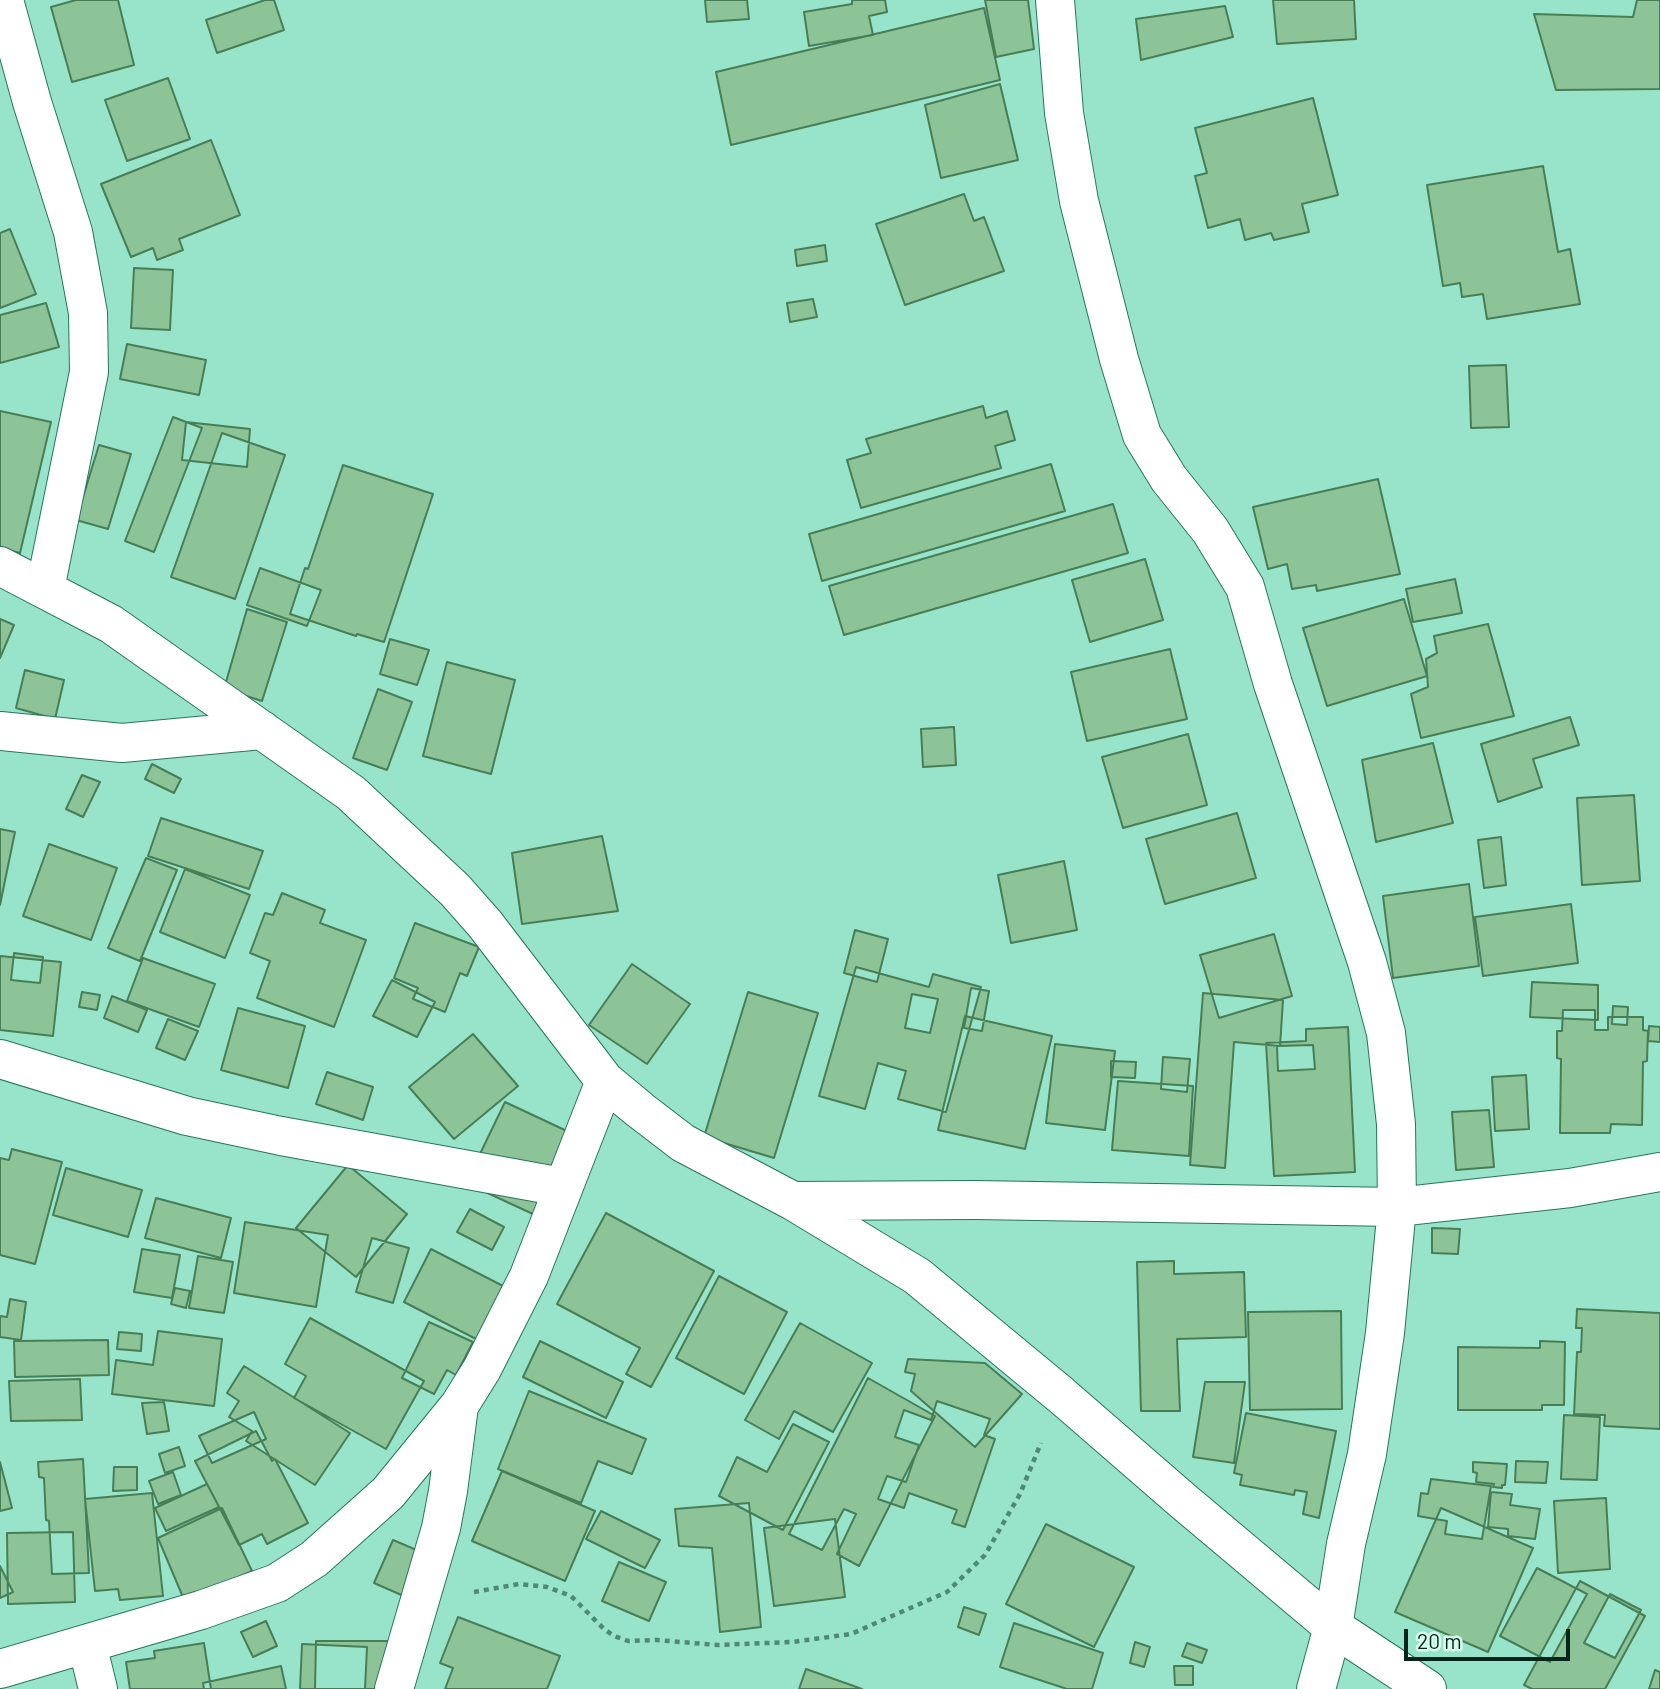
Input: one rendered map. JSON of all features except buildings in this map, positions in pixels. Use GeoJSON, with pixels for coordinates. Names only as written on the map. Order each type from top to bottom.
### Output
{"type":"FeatureCollection","features":[{"type":"Feature","properties":{"kind":"street"},"geometry":{"type":"LineString","coordinates":[[4,0],[32,102],[73,232],[88,313],[89,372],[45,589]]}},
{"type":"Feature","properties":{"kind":"street"},"geometry":{"type":"LineString","coordinates":[[1055,0],[1064,113],[1079,201],[1119,359],[1142,435],[1169,479],[1210,530],[1245,587],[1273,684],[1367,962],[1386,1033],[1396,1124],[1397,1207],[1385,1333],[1369,1440],[1346,1544],[1332,1627],[1316,1689]]}},
{"type":"Feature","properties":{"kind":"street"},"geometry":{"type":"LineString","coordinates":[[0,566],[111,624],[351,793],[455,890],[605,1081],[683,1143],[793,1200],[917,1276],[1061,1395],[1332,1627],[1427,1689]]}},
{"type":"Feature","properties":{"kind":"street"},"geometry":{"type":"LineString","coordinates":[[0,731],[122,743],[261,730]]}},
{"type":"Feature","properties":{"kind":"street"},"geometry":{"type":"LineString","coordinates":[[0,1059],[187,1116],[281,1136],[562,1187]]}},
{"type":"Feature","properties":{"kind":"street"},"geometry":{"type":"LineString","coordinates":[[0,1669],[201,1610],[277,1583],[314,1559],[388,1493],[459,1406],[482,1369],[529,1276],[605,1081]]}},
{"type":"Feature","properties":{"kind":"street"},"geometry":{"type":"LineString","coordinates":[[793,1200],[975,1200],[1397,1207],[1570,1188],[1660,1172]]}},
{"type":"Feature","properties":{"kind":"street"},"geometry":{"type":"LineString","coordinates":[[394,1689],[425,1586],[448,1491],[459,1406]]}},
{"type":"Feature","properties":{"kind":"street"},"geometry":{"type":"LineString","coordinates":[[87,1644],[98,1689]]}},
{"type":"Feature","properties":{"kind":"path"},"geometry":{"type":"LineString","coordinates":[[425,1586],[462,1594],[519,1584],[547,1587],[570,1596],[604,1629],[628,1641],[657,1640],[717,1645],[792,1642],[851,1634],[947,1592],[985,1555],[1020,1494],[1061,1395]]}}]}
